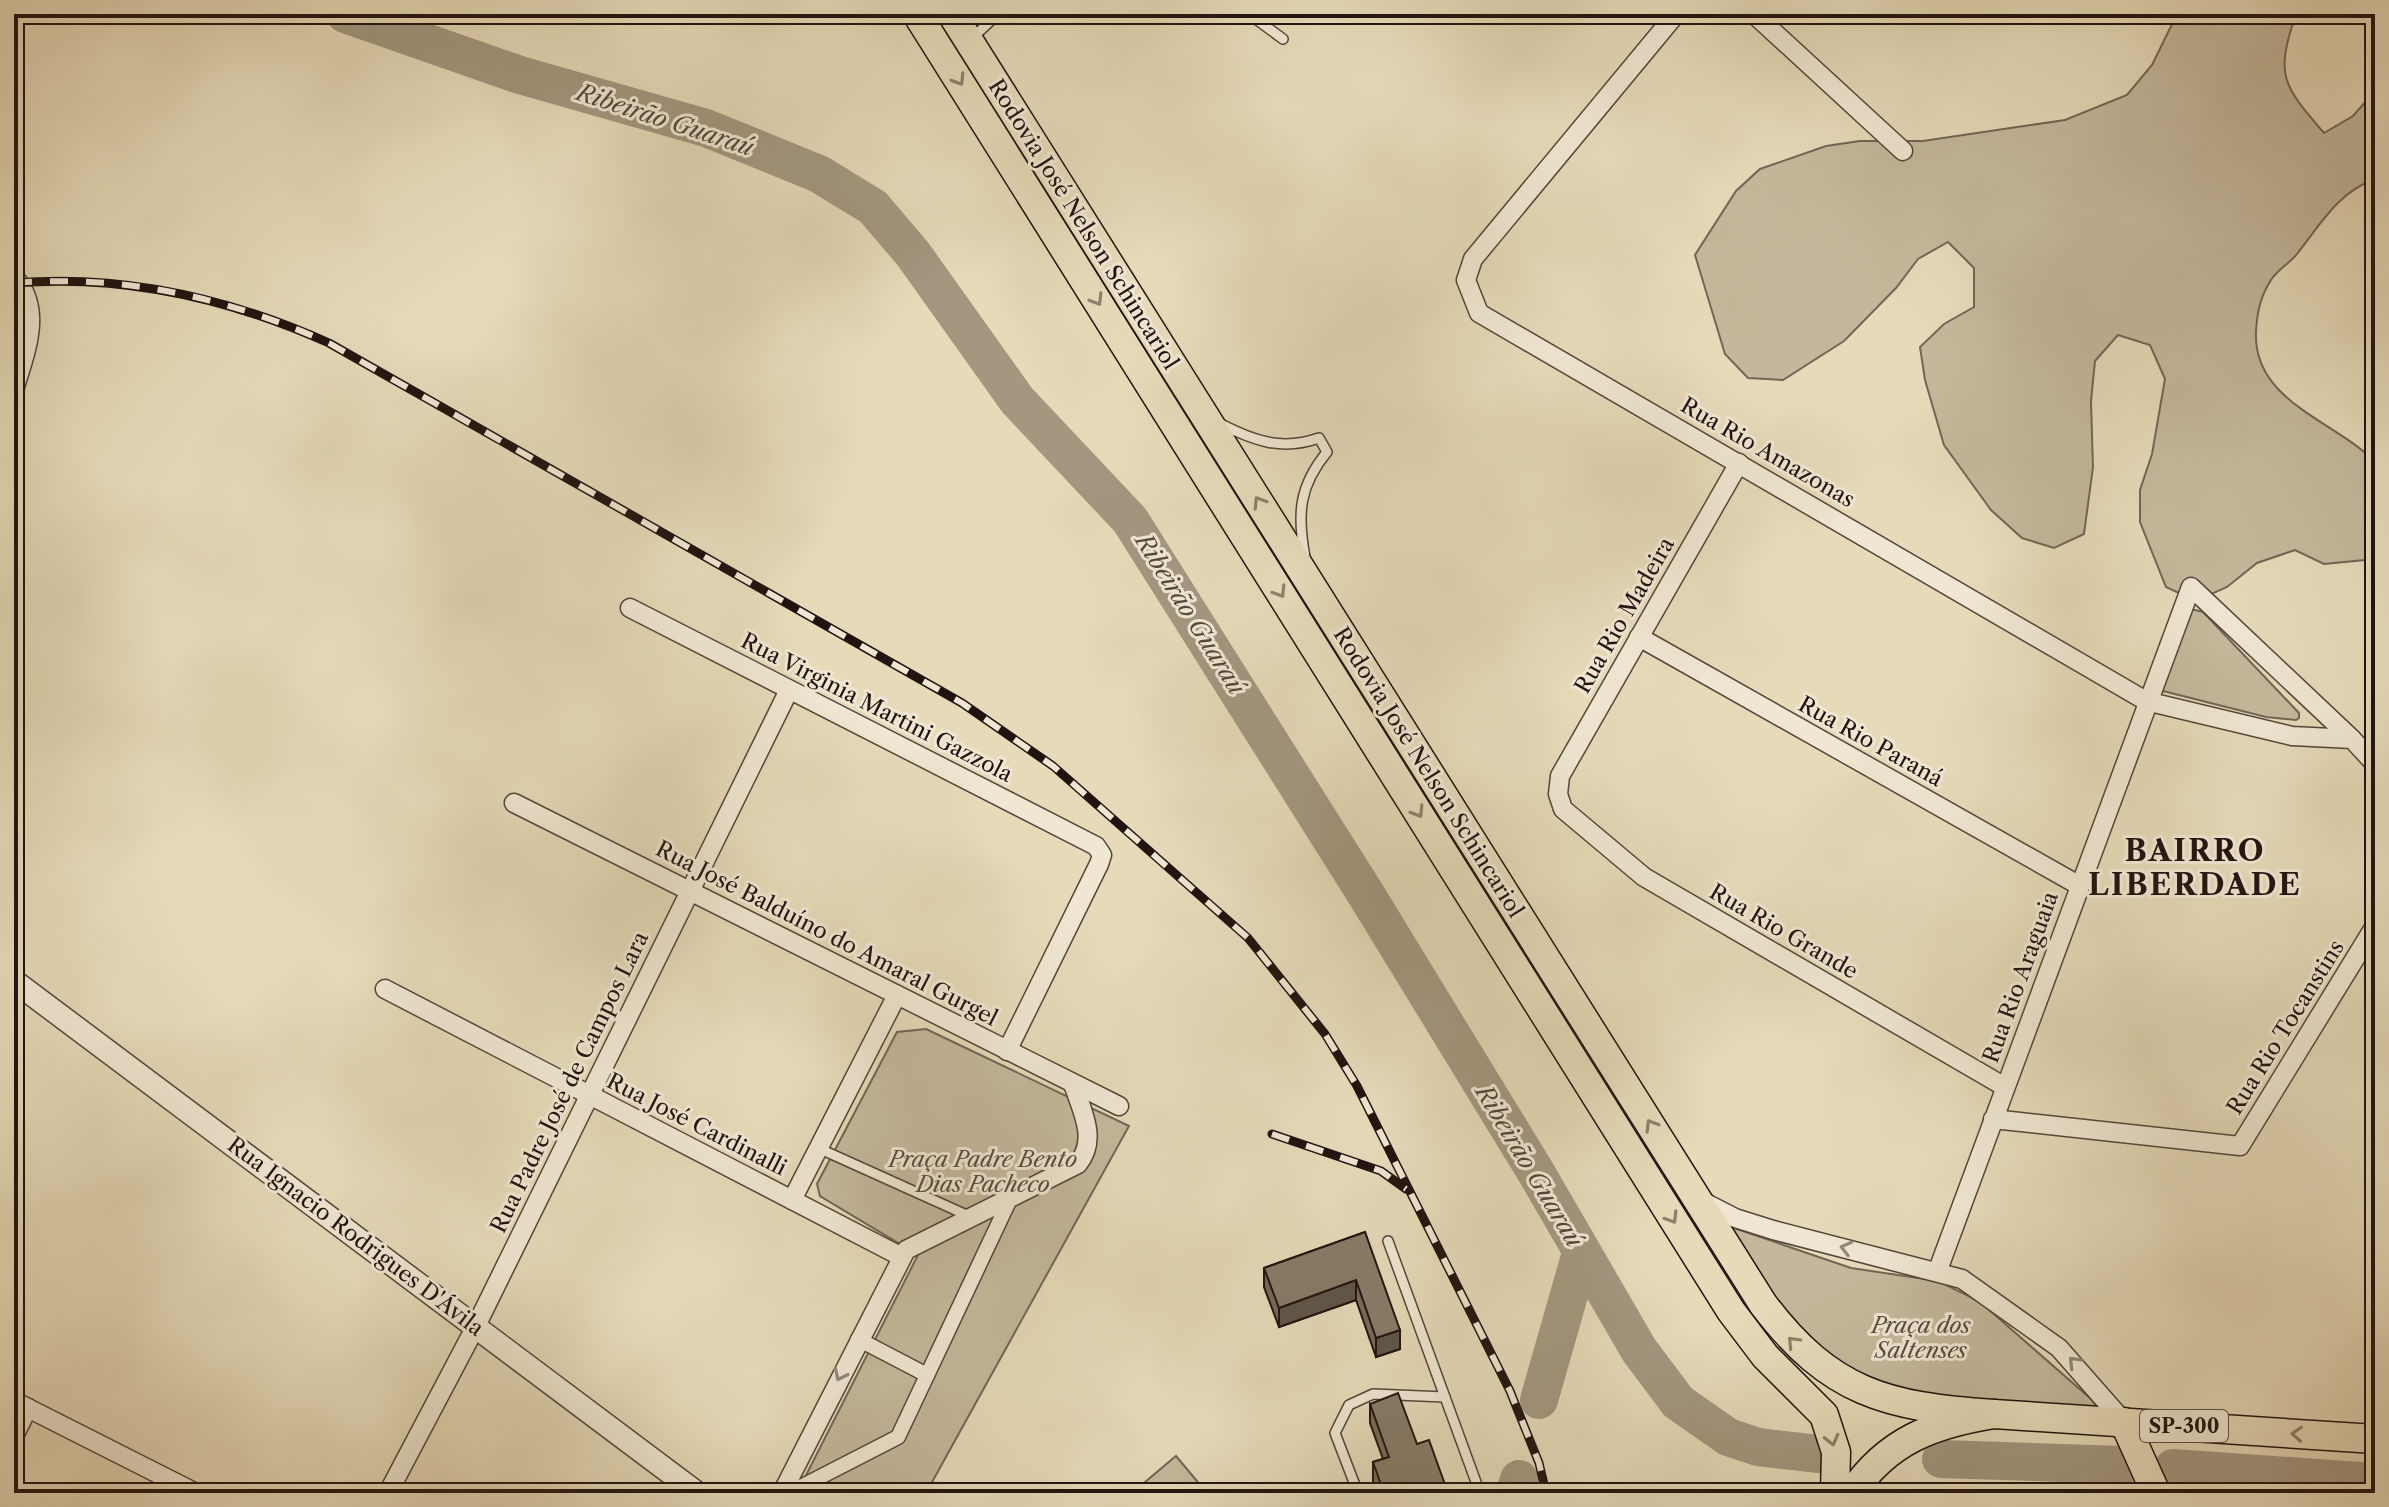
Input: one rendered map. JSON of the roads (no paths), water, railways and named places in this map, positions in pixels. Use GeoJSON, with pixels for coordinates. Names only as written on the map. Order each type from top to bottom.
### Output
{"type":"FeatureCollection","features":[{"type":"Feature","properties":{"kind":"main road","name":"Rodovia José Nelson Schincariol"},"geometry":{"type":"LineString","coordinates":[[917,14],[1731,1311],[1765,1356],[1824,1415],[1836,1452],[1835,1493]]}},
{"type":"Feature","properties":{"kind":"main road","name":"Rodovia José Nelson Schincariol"},"geometry":{"type":"LineString","coordinates":[[952,14],[1763,1304],[1791,1341],[1822,1368],[1883,1398],[1921,1407],[1994,1414]]}},
{"type":"Feature","properties":{"kind":"main road","name":"SP-300"},"geometry":{"type":"LineString","coordinates":[[1852,1493],[1879,1459],[1912,1436],[1950,1421],[1994,1414],[2375,1439]]}},
{"type":"Feature","properties":{"kind":"main road"},"geometry":{"type":"LineString","coordinates":[[2124,1422],[2156,1493]]}},
{"type":"Feature","properties":{"kind":"street","name":"Rua Rio Amazonas"},"geometry":{"type":"LineString","coordinates":[[1676,14],[1473,259],[1466,280],[1479,313],[2146,701],[2292,736],[2352,739]]}},
{"type":"Feature","properties":{"kind":"street"},"geometry":{"type":"LineString","coordinates":[[1754,14],[1903,151]]}},
{"type":"Feature","properties":{"kind":"street"},"geometry":{"type":"LineString","coordinates":[[14,277],[27,300],[14,390]]}},
{"type":"Feature","properties":{"kind":"street","name":"Rua Rio Madeira"},"geometry":{"type":"LineString","coordinates":[[1558,794],[1560,776],[1739,463]]}},
{"type":"Feature","properties":{"kind":"street","name":"Rua Rio Araguaia"},"geometry":{"type":"LineString","coordinates":[[1938,1270],[2146,701],[2191,587],[2352,739]]}},
{"type":"Feature","properties":{"kind":"street","name":"Rua Virginia Martini Gazzola"},"geometry":{"type":"LineString","coordinates":[[630,608],[1092,843],[1100,851],[1099,864],[1007,1051]]}},
{"type":"Feature","properties":{"kind":"street","name":"Rua Rio Paraná"},"geometry":{"type":"LineString","coordinates":[[1639,637],[2080,886]]}},
{"type":"Feature","properties":{"kind":"street","name":"Rua Padre José de Campos Lara"},"geometry":{"type":"LineString","coordinates":[[388,1493],[476,1326],[789,690]]}},
{"type":"Feature","properties":{"kind":"street"},"geometry":{"type":"LineString","coordinates":[[2352,739],[2375,764]]}},
{"type":"Feature","properties":{"kind":"street","name":"Rua Rio Grande"},"geometry":{"type":"LineString","coordinates":[[1558,794],[1563,809],[1644,877],[2005,1087]]}},
{"type":"Feature","properties":{"kind":"street","name":"Rua José Balduíno do Amaral Gurgel"},"geometry":{"type":"LineString","coordinates":[[514,803],[1119,1106]]}},
{"type":"Feature","properties":{"kind":"street","name":"Rua Rio Tocanstins"},"geometry":{"type":"LineString","coordinates":[[1993,1119],[2240,1146],[2375,926]]}},
{"type":"Feature","properties":{"kind":"street","name":"Rua Ignacio Rodrigues D'Ávila"},"geometry":{"type":"LineString","coordinates":[[14,981],[697,1493]]}},
{"type":"Feature","properties":{"kind":"street","name":"Rua José Cardinalli"},"geometry":{"type":"LineString","coordinates":[[385,989],[902,1257]]}},
{"type":"Feature","properties":{"kind":"street"},"geometry":{"type":"LineString","coordinates":[[792,1200],[897,995]]}},
{"type":"Feature","properties":{"kind":"street"},"geometry":{"type":"LineString","coordinates":[[782,1493],[906,1250],[1078,1164],[1086,1154],[1090,1138],[1073,1084]]}},
{"type":"Feature","properties":{"kind":"street"},"geometry":{"type":"LineString","coordinates":[[789,1493],[898,1437],[1011,1197]]}},
{"type":"Feature","properties":{"kind":"street"},"geometry":{"type":"LineString","coordinates":[[1696,1198],[1735,1218],[1938,1270],[1982,1290],[2035,1327],[2098,1388],[2124,1422]]}},
{"type":"Feature","properties":{"kind":"street"},"geometry":{"type":"LineString","coordinates":[[858,1339],[927,1375]]}},
{"type":"Feature","properties":{"kind":"street"},"geometry":{"type":"LineString","coordinates":[[14,1436],[21,1405],[196,1493]]}},
{"type":"Feature","properties":{"kind":"lane"},"geometry":{"type":"LineString","coordinates":[[969,41],[998,14]]}},
{"type":"Feature","properties":{"kind":"lane"},"geometry":{"type":"LineString","coordinates":[[1249,14],[1283,39]]}},
{"type":"Feature","properties":{"kind":"lane"},"geometry":{"type":"LineString","coordinates":[[1205,417],[1272,444],[1296,445],[1319,438],[1327,452],[1305,484],[1299,508],[1309,580]]}},
{"type":"Feature","properties":{"kind":"lane"},"geometry":{"type":"LineString","coordinates":[[818,1148],[971,1217]]}},
{"type":"Feature","properties":{"kind":"lane"},"geometry":{"type":"LineString","coordinates":[[1388,1241],[1480,1493]]}},
{"type":"Feature","properties":{"kind":"lane"},"geometry":{"type":"LineString","coordinates":[[1358,1493],[1335,1433],[1349,1405],[1373,1394],[1445,1397]]}},
{"type":"Feature","properties":{"kind":"waterway","name":"Ribeirão Guaraú"},"geometry":{"type":"LineString","coordinates":[[345,14],[520,75],[706,128],[819,174],[873,207],[913,254],[1017,400],[1130,520],[1367,896],[1537,1174],[1639,1350],[1678,1402],[1728,1437],[1758,1447],[1819,1454]]}},
{"type":"Feature","properties":{"kind":"waterway"},"geometry":{"type":"LineString","coordinates":[[1539,1400],[1581,1253]]}},
{"type":"Feature","properties":{"kind":"waterway","name":"Ribeirão Guaraú"},"geometry":{"type":"LineString","coordinates":[[1941,1459],[2123,1465]]}},
{"type":"Feature","properties":{"kind":"waterway","name":"Ribeirão Guaraú"},"geometry":{"type":"LineString","coordinates":[[2173,1468],[2375,1482]]}},
{"type":"Feature","properties":{"kind":"waterway"},"geometry":{"type":"LineString","coordinates":[[1515,1493],[1519,1479]]}},
{"type":"Feature","properties":{"kind":"railway"},"geometry":{"type":"LineString","coordinates":[[14,283],[96,282],[175,293],[253,313],[329,343],[962,703],[1053,766],[1248,938],[1325,1034],[1357,1086],[1510,1391],[1539,1463],[1546,1493]]}},
{"type":"Feature","properties":{"kind":"railway"},"geometry":{"type":"LineString","coordinates":[[1272,1134],[1381,1171],[1406,1189]]}},
{"type":"Feature","properties":{"kind":"district","name":"BAIRRO LIBERDADE"},"geometry":{"type":"Point","coordinates":[2195,868]}},
{"type":"Feature","properties":{"kind":"park label","name":"Praça Padre Bento Dias Pacheco"},"geometry":{"type":"Point","coordinates":[983,1172]}},
{"type":"Feature","properties":{"kind":"park label","name":"Praça dos Saltenses"},"geometry":{"type":"Point","coordinates":[1921,1338]}}]}
